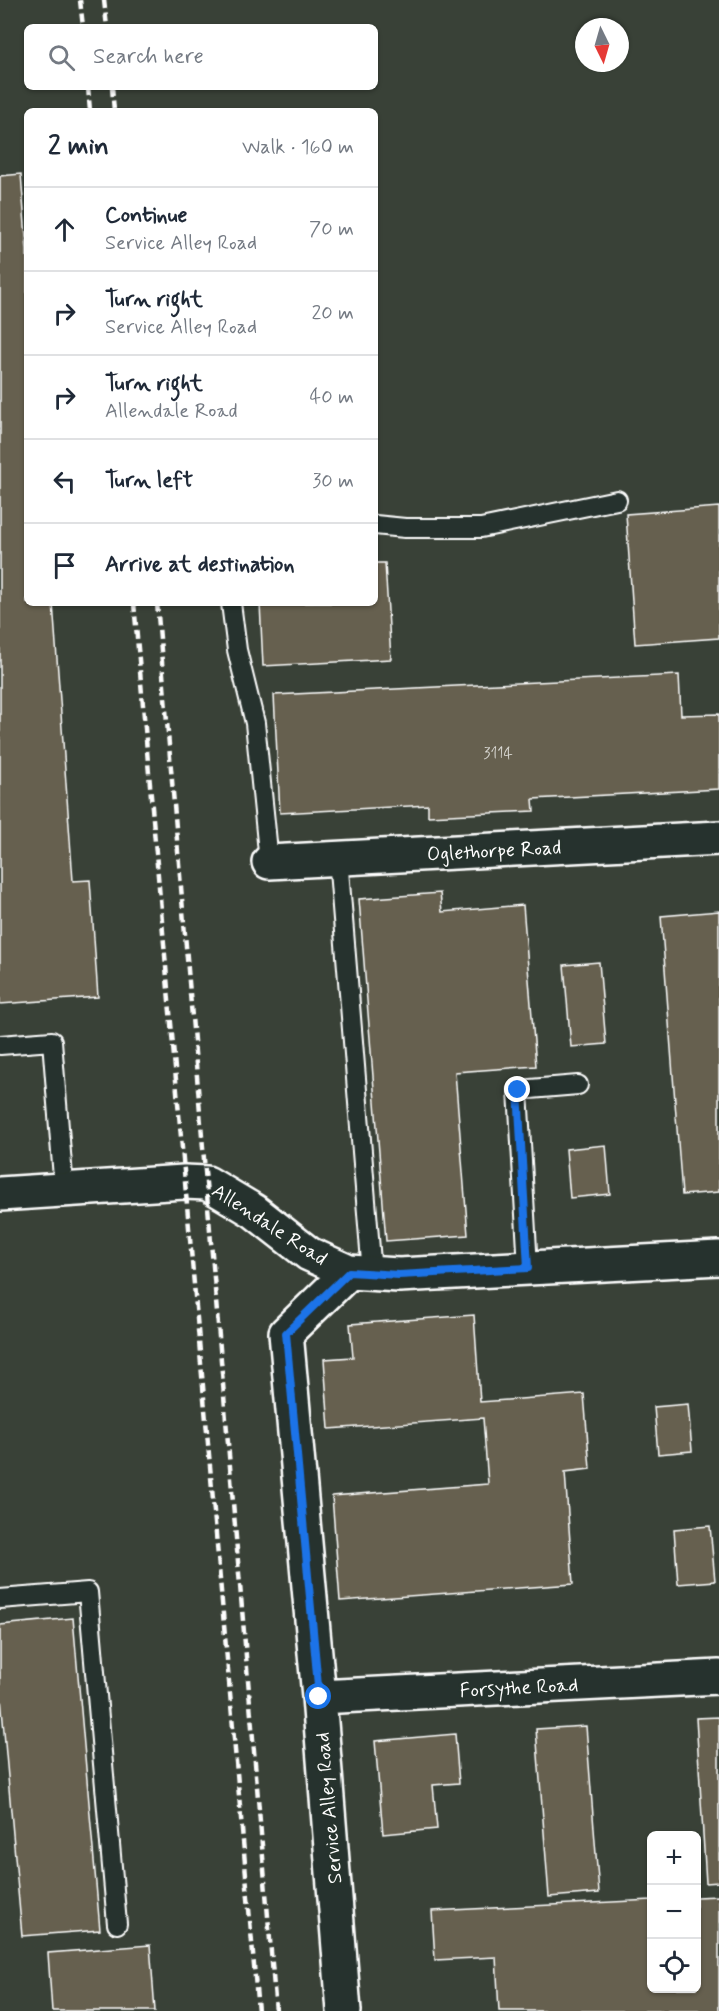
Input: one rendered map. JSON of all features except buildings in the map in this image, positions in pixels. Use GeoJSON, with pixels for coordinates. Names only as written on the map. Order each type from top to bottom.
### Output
{"type":"FeatureCollection","features":[{"type":"Feature","properties":{"kind":"street","name":"Oglethorpe Road"},"geometry":{"type":"LineString","coordinates":[[269,862],[719,838]]}},
{"type":"Feature","properties":{"kind":"street","name":"Allendale Road"},"geometry":{"type":"LineString","coordinates":[[0,1194],[184,1182],[207,1183],[254,1211],[309,1254],[360,1273],[399,1275],[719,1258]]}},
{"type":"Feature","properties":{"kind":"street","name":"Service Alley Road"},"geometry":{"type":"LineString","coordinates":[[344,2011],[319,1697],[286,1333],[360,1273]]}},
{"type":"Feature","properties":{"kind":"street","name":"Forsythe Road"},"geometry":{"type":"LineString","coordinates":[[319,1697],[719,1677]]}},
{"type":"Feature","properties":{"kind":"lane"},"geometry":{"type":"LineString","coordinates":[[378,525],[405,528],[481,528],[617,500]]}},
{"type":"Feature","properties":{"kind":"lane"},"geometry":{"type":"LineString","coordinates":[[231,606],[237,650],[255,723],[269,862]]}},
{"type":"Feature","properties":{"kind":"lane"},"geometry":{"type":"LineString","coordinates":[[338,858],[360,1273]]}},
{"type":"Feature","properties":{"kind":"lane"},"geometry":{"type":"LineString","coordinates":[[0,1045],[52,1041],[64,1190]]}},
{"type":"Feature","properties":{"kind":"lane"},"geometry":{"type":"LineString","coordinates":[[528,1268],[518,1090],[578,1085]]}},
{"type":"Feature","properties":{"kind":"lane"},"geometry":{"type":"LineString","coordinates":[[0,1599],[88,1593],[117,1924]]}},
{"type":"Feature","properties":{"kind":"railway"},"geometry":{"type":"LineString","coordinates":[[80,0],[83,24]]}},
{"type":"Feature","properties":{"kind":"railway"},"geometry":{"type":"LineString","coordinates":[[104,0],[107,24]]}},
{"type":"Feature","properties":{"kind":"railway"},"geometry":{"type":"LineString","coordinates":[[88,90],[90,108]]}},
{"type":"Feature","properties":{"kind":"railway"},"geometry":{"type":"LineString","coordinates":[[112,90],[114,108]]}},
{"type":"Feature","properties":{"kind":"railway"},"geometry":{"type":"LineString","coordinates":[[134,606],[258,2011]]}},
{"type":"Feature","properties":{"kind":"railway"},"geometry":{"type":"LineString","coordinates":[[157,606],[276,2011]]}},
{"type":"Feature","properties":{"kind":"route"},"geometry":{"type":"LineString","coordinates":[[319,1697],[286,1333],[349,1272],[399,1275],[528,1268],[518,1090]]}}]}
